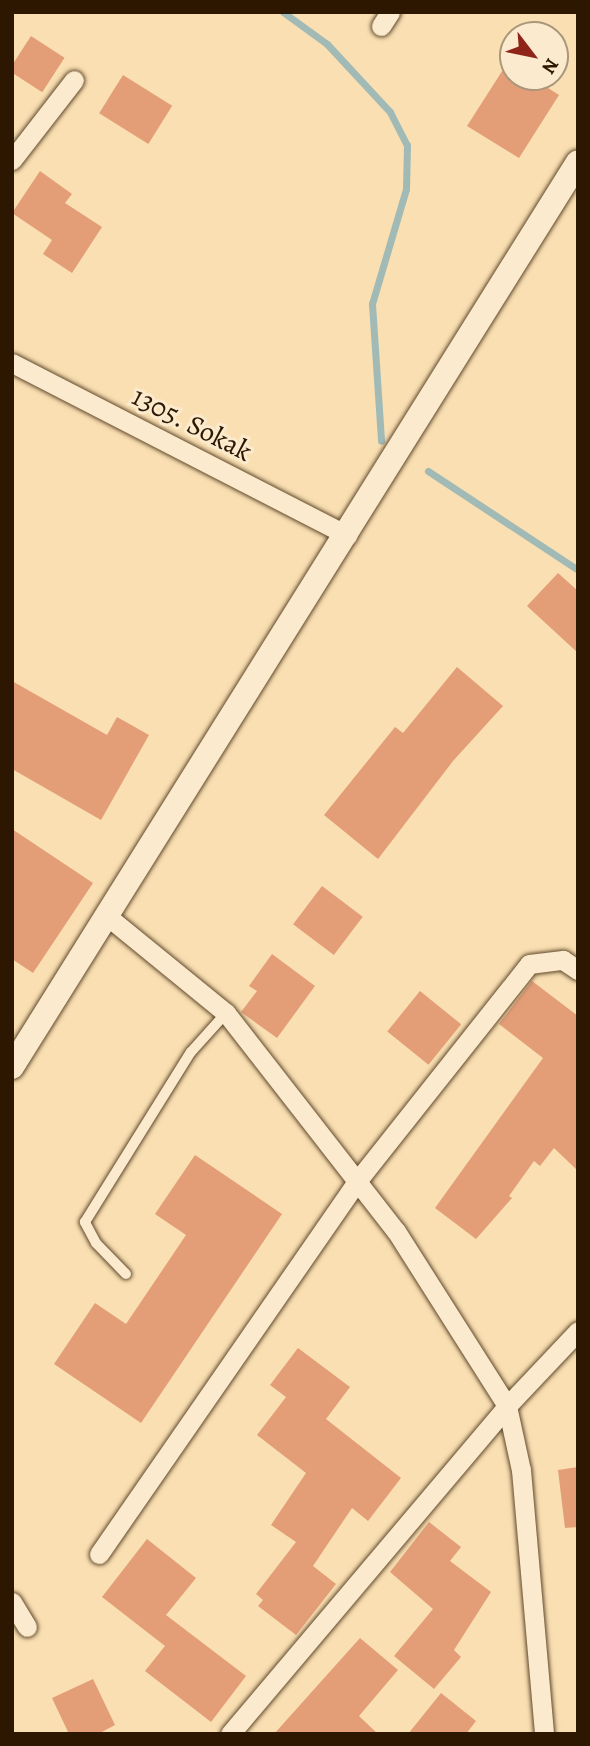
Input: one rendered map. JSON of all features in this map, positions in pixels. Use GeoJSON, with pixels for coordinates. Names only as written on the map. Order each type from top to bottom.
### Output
{"type":"FeatureCollection","features":[{"type":"Feature","properties":{"kind":"street"},"geometry":{"type":"LineString","coordinates":[[12,160],[74,80]]}},
{"type":"Feature","properties":{"kind":"street"},"geometry":{"type":"LineString","coordinates":[[12,1068],[578,162]]}},
{"type":"Feature","properties":{"kind":"street","name":"1305. Sokak"},"geometry":{"type":"LineString","coordinates":[[12,363],[346,535]]}},
{"type":"Feature","properties":{"kind":"street"},"geometry":{"type":"LineString","coordinates":[[107,916],[226,1013],[358,1180],[507,1406],[521,1470],[544,1734]]}},
{"type":"Feature","properties":{"kind":"street"},"geometry":{"type":"LineString","coordinates":[[99,1554],[358,1180],[529,964],[554,959],[578,970]]}},
{"type":"Feature","properties":{"kind":"street"},"geometry":{"type":"LineString","coordinates":[[230,1734],[507,1406],[578,1331]]}},
{"type":"Feature","properties":{"kind":"street"},"geometry":{"type":"LineString","coordinates":[[12,1602],[27,1627]]}},
{"type":"Feature","properties":{"kind":"lane"},"geometry":{"type":"LineString","coordinates":[[126,1274],[96,1243],[85,1222],[191,1052],[226,1013]]}},
{"type":"Feature","properties":{"kind":"building"},"geometry":{"type":"Polygon","coordinates":[[[31,36],[65,58],[42,92],[12,73],[12,65],[31,36]]]}},
{"type":"Feature","properties":{"kind":"building"},"geometry":{"type":"Polygon","coordinates":[[[123,75],[172,106],[148,144],[99,113],[123,75]]]}},
{"type":"Feature","properties":{"kind":"building"},"geometry":{"type":"Polygon","coordinates":[[[499,76],[499,91],[553,91],[559,95],[519,158],[467,126],[499,76]]]}},
{"type":"Feature","properties":{"kind":"building"},"geometry":{"type":"Polygon","coordinates":[[[40,171],[72,194],[65,203],[102,227],[72,273],[43,254],[52,240],[12,213],[40,171]]]}},
{"type":"Feature","properties":{"kind":"building"},"geometry":{"type":"Polygon","coordinates":[[[558,573],[578,591],[578,653],[527,606],[558,573]]]}},
{"type":"Feature","properties":{"kind":"building"},"geometry":{"type":"Polygon","coordinates":[[[457,667],[503,706],[453,761],[378,859],[324,815],[395,727],[403,733],[457,667]]]}},
{"type":"Feature","properties":{"kind":"building"},"geometry":{"type":"Polygon","coordinates":[[[12,681],[107,735],[117,717],[149,735],[101,820],[12,769],[12,681]]]}},
{"type":"Feature","properties":{"kind":"building"},"geometry":{"type":"Polygon","coordinates":[[[12,829],[93,883],[33,973],[12,959],[12,829]]]}},
{"type":"Feature","properties":{"kind":"building"},"geometry":{"type":"Polygon","coordinates":[[[322,886],[363,917],[334,955],[293,924],[322,886]]]}},
{"type":"Feature","properties":{"kind":"building"},"geometry":{"type":"Polygon","coordinates":[[[272,954],[315,986],[277,1038],[241,1012],[257,991],[249,986],[272,954]]]}},
{"type":"Feature","properties":{"kind":"building"},"geometry":{"type":"Polygon","coordinates":[[[532,981],[578,1016],[578,1171],[554,1148],[540,1166],[534,1161],[509,1196],[512,1198],[476,1239],[435,1208],[543,1058],[499,1024],[532,981]]]}},
{"type":"Feature","properties":{"kind":"building"},"geometry":{"type":"Polygon","coordinates":[[[420,991],[461,1024],[428,1065],[387,1031],[420,991]]]}},
{"type":"Feature","properties":{"kind":"building"},"geometry":{"type":"Polygon","coordinates":[[[195,1155],[282,1214],[141,1423],[54,1364],[95,1303],[126,1324],[186,1235],[155,1214],[195,1155]]]}},
{"type":"Feature","properties":{"kind":"building"},"geometry":{"type":"Polygon","coordinates":[[[298,1348],[350,1387],[326,1419],[401,1478],[368,1521],[352,1508],[313,1566],[336,1584],[296,1635],[258,1606],[263,1600],[256,1594],[296,1542],[271,1525],[306,1473],[257,1435],[286,1397],[270,1385],[298,1348]]]}},
{"type":"Feature","properties":{"kind":"building"},"geometry":{"type":"Polygon","coordinates":[[[578,1467],[578,1527],[565,1528],[558,1470],[578,1467]]]}},
{"type":"Feature","properties":{"kind":"building"},"geometry":{"type":"Polygon","coordinates":[[[429,1522],[461,1547],[450,1561],[491,1592],[454,1650],[461,1657],[434,1689],[394,1656],[433,1609],[390,1572],[429,1522]]]}},
{"type":"Feature","properties":{"kind":"building"},"geometry":{"type":"Polygon","coordinates":[[[147,1539],[196,1578],[166,1615],[246,1676],[211,1722],[145,1671],[165,1646],[102,1597],[147,1539]]]}},
{"type":"Feature","properties":{"kind":"building"},"geometry":{"type":"Polygon","coordinates":[[[360,1638],[398,1670],[359,1716],[378,1734],[274,1734],[360,1638]]]}},
{"type":"Feature","properties":{"kind":"building"},"geometry":{"type":"Polygon","coordinates":[[[93,1679],[115,1725],[98,1734],[69,1734],[52,1698],[93,1679]]]}},
{"type":"Feature","properties":{"kind":"building"},"geometry":{"type":"Polygon","coordinates":[[[441,1693],[476,1721],[466,1734],[408,1734],[441,1693]]]}},
{"type":"Feature","properties":{"kind":"waterway"},"geometry":{"type":"LineString","coordinates":[[283,12],[327,44],[390,112],[407,145],[406,189],[372,304],[381,441]]}},
{"type":"Feature","properties":{"kind":"waterway"},"geometry":{"type":"LineString","coordinates":[[428,471],[578,570]]}}]}
